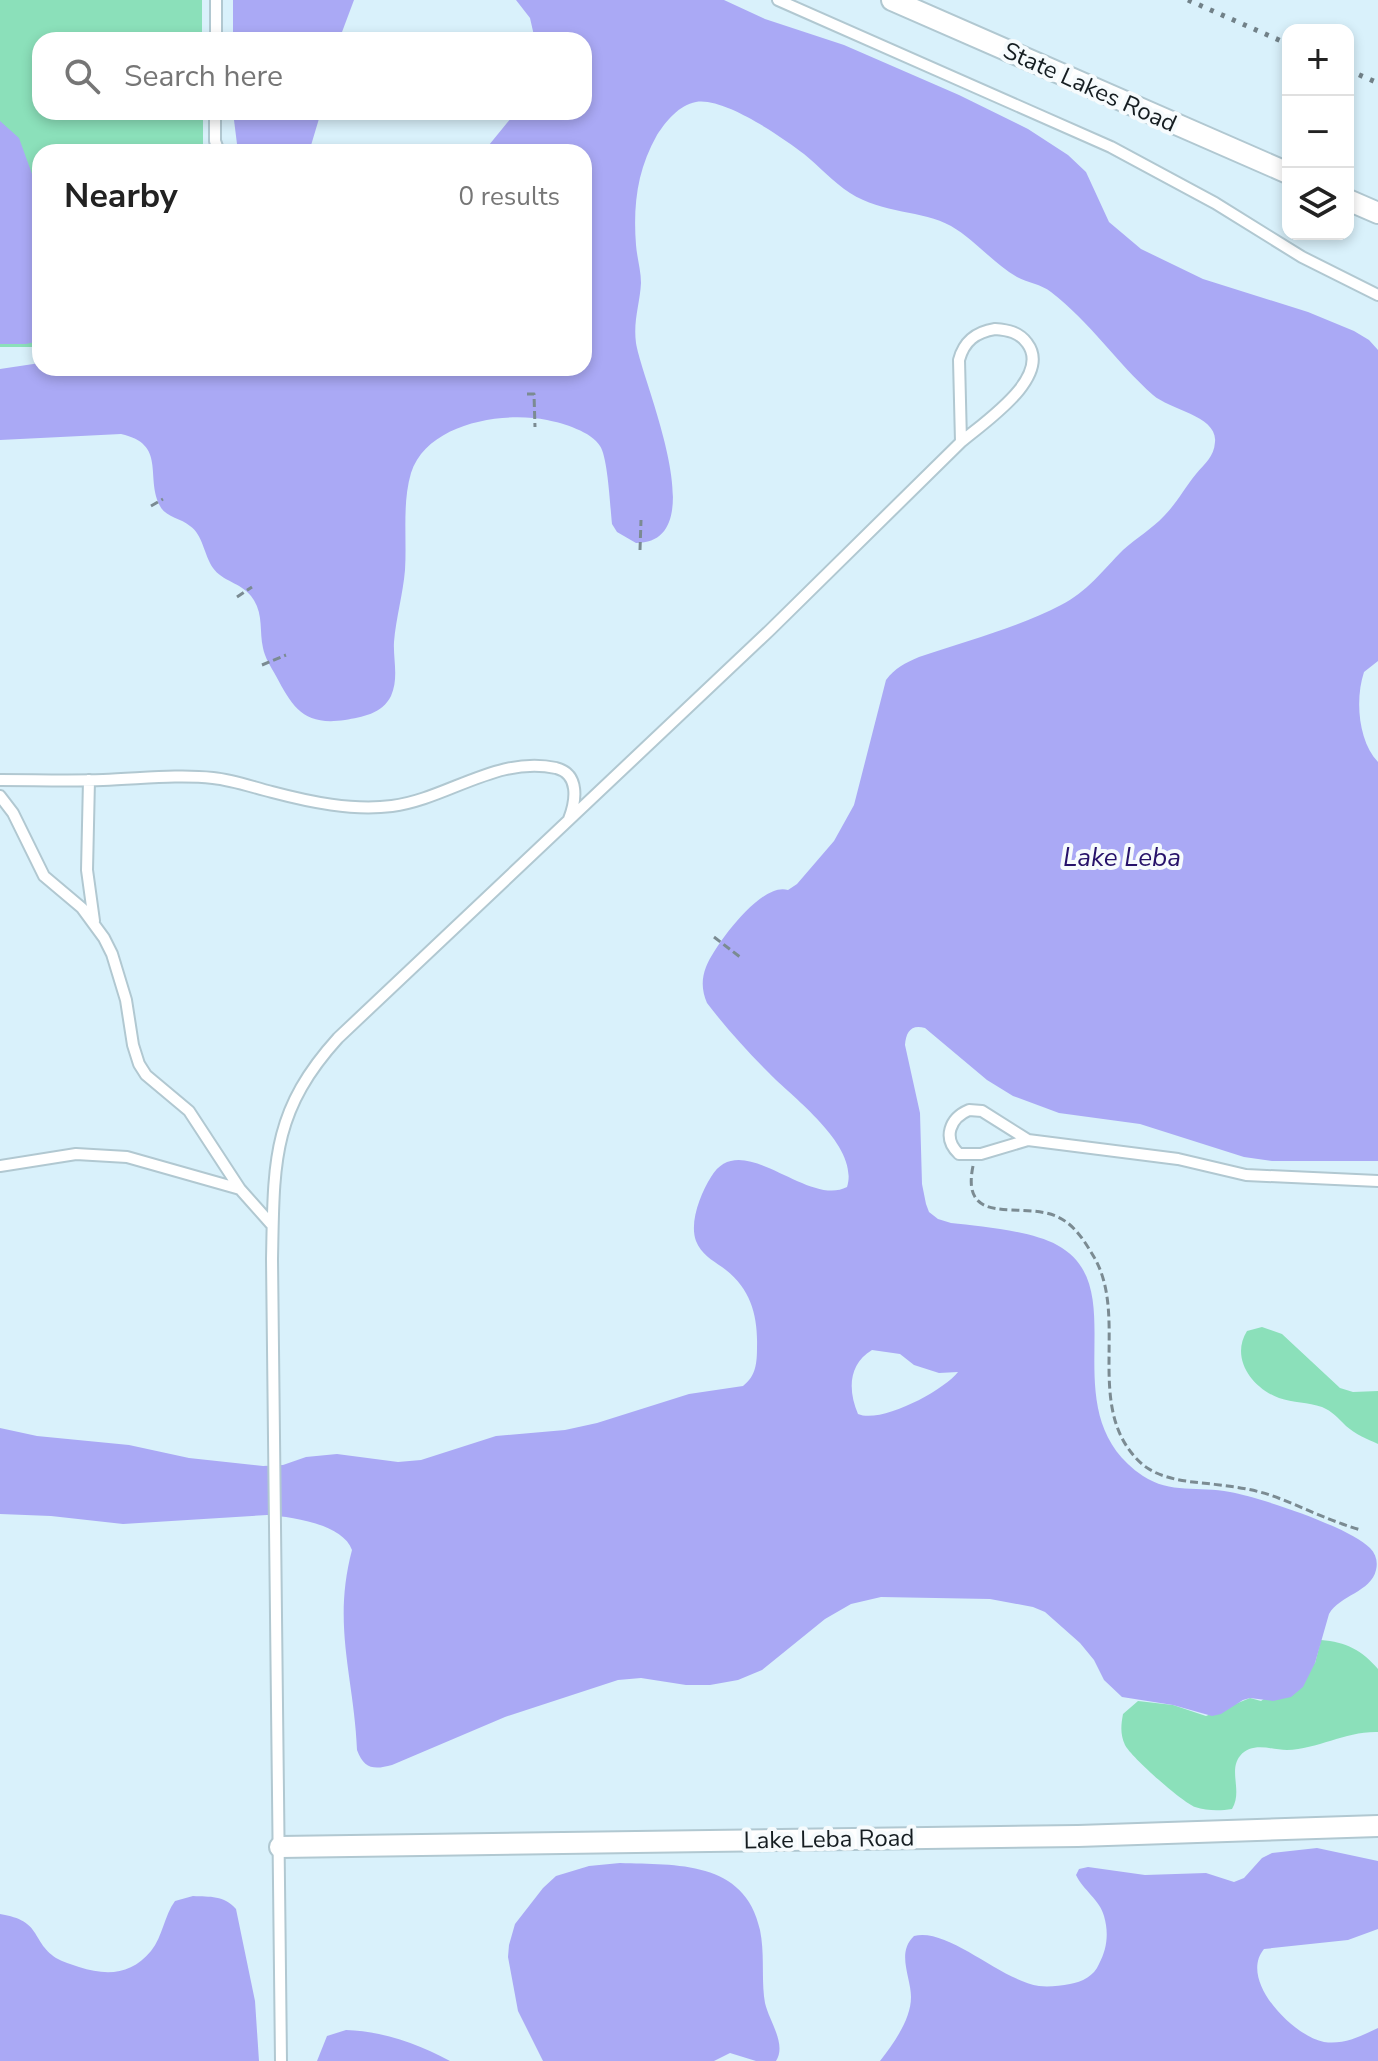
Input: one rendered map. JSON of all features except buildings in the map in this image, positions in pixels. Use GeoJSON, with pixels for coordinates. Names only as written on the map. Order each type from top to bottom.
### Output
{"type":"FeatureCollection","features":[{"type":"Feature","properties":{"kind":"street","name":"State Lakes Road"},"geometry":{"type":"LineString","coordinates":[[892,0],[1282,170]]}},
{"type":"Feature","properties":{"kind":"street"},"geometry":{"type":"LineString","coordinates":[[1354,203],[1378,213]]}},
{"type":"Feature","properties":{"kind":"street","name":"Lake Leba Road"},"geometry":{"type":"LineString","coordinates":[[280,1847],[1078,1836],[1378,1826]]}},
{"type":"Feature","properties":{"kind":"lane"},"geometry":{"type":"LineString","coordinates":[[216,0],[216,32]]}},
{"type":"Feature","properties":{"kind":"lane"},"geometry":{"type":"LineString","coordinates":[[778,0],[1111,147],[1215,203],[1302,257],[1378,295]]}},
{"type":"Feature","properties":{"kind":"lane"},"geometry":{"type":"LineString","coordinates":[[215,120],[216,144]]}},
{"type":"Feature","properties":{"kind":"lane"},"geometry":{"type":"LineString","coordinates":[[281,2061],[272,1225],[281,1134],[290,1106],[312,1068],[344,1032],[770,630],[961,442],[1016,394],[1032,371],[1034,356],[1017,334],[1007,330],[984,331],[974,336],[962,350],[959,360],[961,442]]}},
{"type":"Feature","properties":{"kind":"lane"},"geometry":{"type":"LineString","coordinates":[[0,780],[216,778],[328,803],[375,808],[419,800],[477,777],[536,766],[563,771],[573,782],[574,807],[567,824]]}},
{"type":"Feature","properties":{"kind":"lane"},"geometry":{"type":"LineString","coordinates":[[89,780],[87,870],[94,921]]}},
{"type":"Feature","properties":{"kind":"lane"},"geometry":{"type":"LineString","coordinates":[[0,796],[13,813],[44,876],[94,921],[112,954],[126,1000],[139,1064],[146,1075],[189,1111],[240,1189],[272,1225]]}},
{"type":"Feature","properties":{"kind":"lane"},"geometry":{"type":"LineString","coordinates":[[1028,1140],[982,1111],[969,1110],[957,1115],[952,1123],[950,1138],[959,1154],[975,1155],[1028,1140],[1178,1159],[1246,1175],[1378,1181]]}},
{"type":"Feature","properties":{"kind":"lane"},"geometry":{"type":"LineString","coordinates":[[0,1166],[57,1156],[108,1155],[157,1164],[240,1189]]}},
{"type":"Feature","properties":{"kind":"path"},"geometry":{"type":"LineString","coordinates":[[527,394],[534,394],[535,427]]}},
{"type":"Feature","properties":{"kind":"path"},"geometry":{"type":"LineString","coordinates":[[151,506],[163,499]]}},
{"type":"Feature","properties":{"kind":"path"},"geometry":{"type":"LineString","coordinates":[[640,550],[641,520]]}},
{"type":"Feature","properties":{"kind":"path"},"geometry":{"type":"LineString","coordinates":[[237,597],[252,587]]}},
{"type":"Feature","properties":{"kind":"path"},"geometry":{"type":"LineString","coordinates":[[262,665],[286,655]]}},
{"type":"Feature","properties":{"kind":"path"},"geometry":{"type":"LineString","coordinates":[[714,937],[740,957]]}},
{"type":"Feature","properties":{"kind":"path"},"geometry":{"type":"LineString","coordinates":[[975,1155],[970,1189],[978,1202],[986,1206],[1037,1211],[1061,1218],[1073,1227],[1097,1262],[1103,1275],[1106,1299],[1110,1394],[1120,1431],[1143,1465],[1168,1478],[1227,1485],[1271,1495],[1361,1530]]}},
{"type":"Feature","properties":{"kind":"green space"},"geometry":{"type":"Polygon","coordinates":[[[0,0],[202,0],[202,32],[32,32],[32,120],[203,120],[203,144],[32,144],[32,347],[0,347],[0,0]]]}},
{"type":"Feature","properties":{"kind":"green space"},"geometry":{"type":"Polygon","coordinates":[[[1262,1327],[1282,1334],[1340,1388],[1353,1392],[1378,1391],[1378,1444],[1353,1431],[1326,1409],[1279,1398],[1253,1380],[1243,1361],[1242,1341],[1247,1331],[1262,1327]]]}},
{"type":"Feature","properties":{"kind":"green space"},"geometry":{"type":"Polygon","coordinates":[[[1321,1640],[1353,1648],[1378,1669],[1378,1732],[1355,1734],[1298,1749],[1262,1747],[1245,1751],[1235,1768],[1235,1802],[1232,1809],[1223,1810],[1195,1807],[1146,1769],[1125,1745],[1121,1730],[1123,1714],[1138,1701],[1173,1705],[1206,1716],[1250,1698],[1261,1701],[1315,1663],[1321,1640]]]}},
{"type":"Feature","properties":{"kind":"water"},"geometry":{"type":"Polygon","coordinates":[[[233,0],[354,0],[342,32],[233,32],[233,0]]]}},
{"type":"Feature","properties":{"kind":"water","name":"Lake Leba"},"geometry":{"type":"Polygon","coordinates":[[[516,0],[724,0],[765,19],[844,45],[959,95],[1028,129],[1068,155],[1086,172],[1109,222],[1141,249],[1203,279],[1308,312],[1354,331],[1378,350],[1378,661],[1364,672],[1359,707],[1366,743],[1378,762],[1378,1161],[1272,1161],[1244,1157],[1140,1124],[1059,1113],[1013,1096],[987,1080],[925,1028],[910,1030],[905,1045],[920,1113],[922,1184],[929,1212],[951,1223],[1006,1230],[1046,1240],[1057,1245],[1080,1265],[1091,1290],[1095,1386],[1101,1419],[1115,1449],[1153,1482],[1218,1490],[1262,1500],[1344,1531],[1374,1553],[1377,1564],[1373,1577],[1329,1614],[1315,1663],[1303,1687],[1291,1697],[1273,1701],[1250,1698],[1212,1716],[1173,1705],[1122,1697],[1104,1680],[1094,1660],[1080,1643],[1045,1612],[1033,1607],[990,1599],[881,1597],[851,1604],[825,1619],[762,1670],[738,1680],[686,1685],[641,1678],[618,1680],[505,1717],[392,1765],[375,1767],[366,1764],[357,1750],[344,1627],[346,1577],[352,1550],[338,1534],[316,1524],[267,1515],[123,1524],[0,1514],[0,1428],[37,1436],[129,1445],[189,1458],[263,1466],[337,1454],[398,1462],[421,1460],[496,1436],[565,1430],[597,1423],[689,1394],[743,1386],[751,1378],[756,1364],[754,1312],[739,1283],[698,1246],[694,1225],[703,1191],[724,1164],[739,1160],[757,1163],[813,1187],[831,1191],[847,1187],[848,1171],[844,1155],[822,1124],[753,1056],[707,1003],[703,976],[711,957],[753,905],[765,895],[788,890],[797,884],[834,841],[854,805],[886,680],[893,672],[919,657],[1044,613],[1079,594],[1123,550],[1164,516],[1213,452],[1214,433],[1209,426],[1153,395],[1078,316],[1047,289],[1008,271],[951,226],[863,200],[838,184],[782,138],[752,120],[722,106],[696,102],[684,106],[664,124],[650,148],[641,175],[635,216],[641,283],[635,335],[668,458],[673,490],[671,517],[659,536],[636,543],[617,532],[612,524],[603,452],[596,441],[569,426],[547,420],[509,417],[468,424],[449,432],[433,442],[420,456],[408,485],[405,570],[395,633],[395,675],[391,696],[377,711],[365,716],[331,721],[310,717],[294,706],[267,659],[259,615],[251,596],[217,572],[194,530],[160,506],[150,454],[144,445],[121,434],[0,440],[0,369],[32,364],[32,376],[592,376],[592,144],[490,144],[509,120],[592,120],[592,32],[533,32],[530,18],[516,0]],[[872,1350],[864,1356],[852,1379],[858,1414],[881,1414],[911,1404],[939,1388],[958,1372],[939,1373],[914,1365],[900,1354],[872,1350]]]}},
{"type":"Feature","properties":{"kind":"water"},"geometry":{"type":"Polygon","coordinates":[[[234,120],[319,120],[311,144],[237,144],[234,120]]]}},
{"type":"Feature","properties":{"kind":"water"},"geometry":{"type":"Polygon","coordinates":[[[0,121],[19,138],[32,174],[32,343],[0,344],[0,121]]]}},
{"type":"Feature","properties":{"kind":"water"},"geometry":{"type":"Polygon","coordinates":[[[1317,1848],[1378,1861],[1378,1929],[1348,1940],[1264,1949],[1258,1962],[1258,1976],[1273,2005],[1311,2038],[1338,2042],[1378,2028],[1378,2061],[880,2061],[908,2014],[911,1997],[905,1957],[914,1936],[928,1935],[942,1939],[1024,1982],[1039,1986],[1074,1983],[1087,1978],[1097,1968],[1107,1935],[1102,1910],[1076,1875],[1079,1869],[1088,1867],[1145,1875],[1206,1873],[1234,1882],[1244,1878],[1262,1858],[1272,1853],[1317,1848]]]}},
{"type":"Feature","properties":{"kind":"water"},"geometry":{"type":"Polygon","coordinates":[[[663,1864],[705,1871],[740,1890],[752,1907],[760,1930],[765,2003],[779,2047],[776,2061],[756,2061],[730,2053],[714,2061],[543,2061],[518,2011],[508,1957],[515,1924],[556,1876],[589,1866],[663,1864]]]}},
{"type":"Feature","properties":{"kind":"water"},"geometry":{"type":"Polygon","coordinates":[[[193,1896],[222,1899],[236,1909],[255,2001],[259,2061],[0,2061],[0,1914],[14,1917],[30,1926],[48,1951],[59,1959],[89,1970],[109,1972],[127,1969],[143,1959],[158,1939],[175,1901],[193,1896]]]}},
{"type":"Feature","properties":{"kind":"water"},"geometry":{"type":"Polygon","coordinates":[[[346,2030],[400,2040],[450,2061],[317,2061],[327,2036],[346,2030]]]}},
{"type":"Feature","properties":{"kind":"railway"},"geometry":{"type":"LineString","coordinates":[[1188,0],[1282,41]]}},
{"type":"Feature","properties":{"kind":"railway"},"geometry":{"type":"LineString","coordinates":[[1354,73],[1378,83]]}}]}
